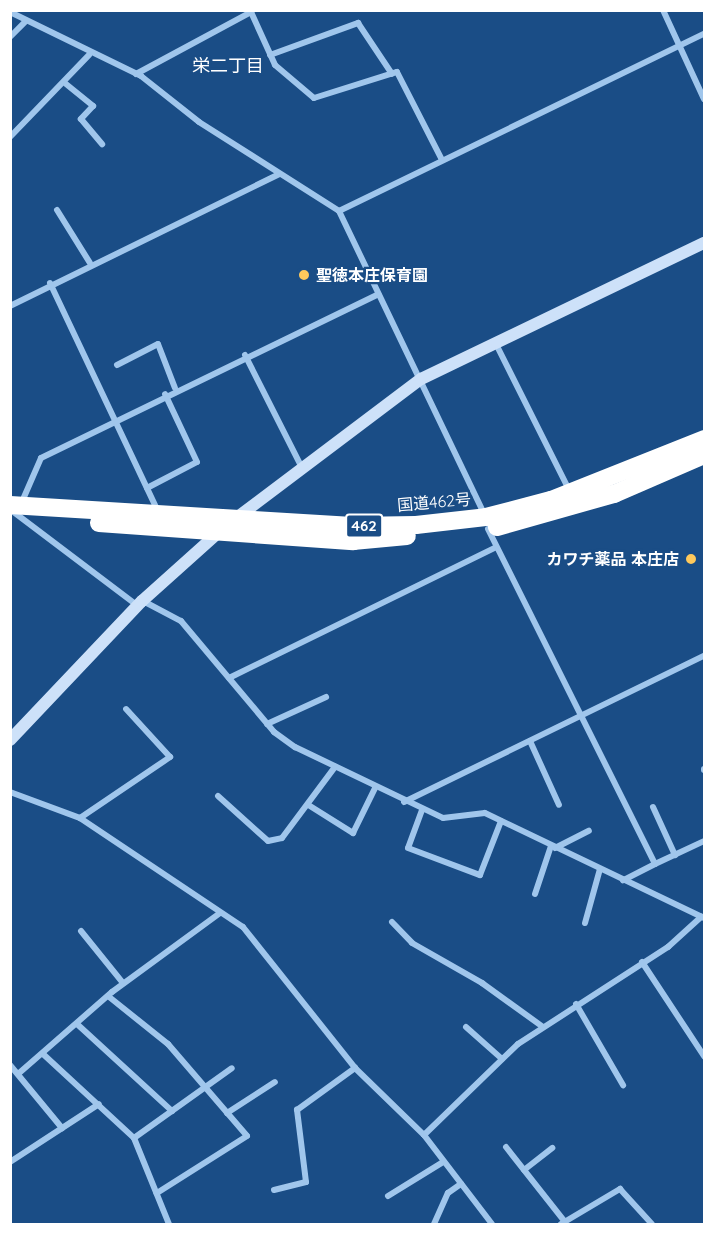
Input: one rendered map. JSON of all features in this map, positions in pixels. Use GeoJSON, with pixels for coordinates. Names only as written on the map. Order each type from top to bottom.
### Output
{"type":"FeatureCollection","features":[{"type":"Feature","properties":{"kind":"highway","name":"国道462号"},"geometry":{"type":"LineString","coordinates":[[14,511],[162,521],[236,518],[352,526],[487,523],[571,493],[705,439]]}},
{"type":"Feature","properties":{"kind":"highway","name":"国道462号"},"geometry":{"type":"LineString","coordinates":[[162,521],[219,532],[353,541],[487,523],[614,494],[705,455]]}},
{"type":"Feature","properties":{"kind":"street"},"geometry":{"type":"LineString","coordinates":[[663,10],[705,99]]}},
{"type":"Feature","properties":{"kind":"street"},"geometry":{"type":"LineString","coordinates":[[10,12],[89,55],[136,74],[279,174],[339,211],[422,379],[496,547],[655,864]]}},
{"type":"Feature","properties":{"kind":"street"},"geometry":{"type":"LineString","coordinates":[[136,74],[250,12],[270,55],[314,98],[397,72],[442,160]]}},
{"type":"Feature","properties":{"kind":"street"},"geometry":{"type":"LineString","coordinates":[[10,37],[26,21]]}},
{"type":"Feature","properties":{"kind":"street"},"geometry":{"type":"LineString","coordinates":[[270,55],[358,23],[392,74]]}},
{"type":"Feature","properties":{"kind":"street"},"geometry":{"type":"LineString","coordinates":[[339,211],[705,34]]}},
{"type":"Feature","properties":{"kind":"street"},"geometry":{"type":"LineString","coordinates":[[10,137],[66,84],[89,55]]}},
{"type":"Feature","properties":{"kind":"street"},"geometry":{"type":"LineString","coordinates":[[66,84],[93,106],[81,119],[102,144]]}},
{"type":"Feature","properties":{"kind":"street"},"geometry":{"type":"LineString","coordinates":[[10,306],[90,263],[279,174]]}},
{"type":"Feature","properties":{"kind":"street"},"geometry":{"type":"LineString","coordinates":[[57,210],[90,263]]}},
{"type":"Feature","properties":{"kind":"street"},"geometry":{"type":"LineString","coordinates":[[10,740],[140,603],[219,532],[422,379],[705,243]]}},
{"type":"Feature","properties":{"kind":"street"},"geometry":{"type":"LineString","coordinates":[[50,283],[116,418],[162,521]]}},
{"type":"Feature","properties":{"kind":"street"},"geometry":{"type":"LineString","coordinates":[[378,294],[175,388],[41,458],[14,511],[140,603],[181,621],[267,724],[295,747],[404,802],[443,818],[485,813],[600,870],[703,917],[642,962],[543,1027],[502,1059],[424,1135]]}},
{"type":"Feature","properties":{"kind":"street"},"geometry":{"type":"LineString","coordinates":[[496,343],[571,493]]}},
{"type":"Feature","properties":{"kind":"street"},"geometry":{"type":"LineString","coordinates":[[117,365],[158,344],[175,388]]}},
{"type":"Feature","properties":{"kind":"street"},"geometry":{"type":"LineString","coordinates":[[245,355],[302,468]]}},
{"type":"Feature","properties":{"kind":"street"},"geometry":{"type":"LineString","coordinates":[[147,488],[196,462],[165,394]]}},
{"type":"Feature","properties":{"kind":"street"},"geometry":{"type":"LineString","coordinates":[[229,678],[496,547]]}},
{"type":"Feature","properties":{"kind":"street"},"geometry":{"type":"LineString","coordinates":[[404,802],[705,656]]}},
{"type":"Feature","properties":{"kind":"street"},"geometry":{"type":"LineString","coordinates":[[267,724],[326,698]]}},
{"type":"Feature","properties":{"kind":"street"},"geometry":{"type":"LineString","coordinates":[[80,818],[170,757],[126,709]]}},
{"type":"Feature","properties":{"kind":"street"},"geometry":{"type":"LineString","coordinates":[[530,741],[559,805]]}},
{"type":"Feature","properties":{"kind":"street"},"geometry":{"type":"LineString","coordinates":[[218,796],[268,841],[282,838],[310,806],[335,767]]}},
{"type":"Feature","properties":{"kind":"street"},"geometry":{"type":"LineString","coordinates":[[310,806],[353,833],[375,788]]}},
{"type":"Feature","properties":{"kind":"street"},"geometry":{"type":"LineString","coordinates":[[10,792],[80,818],[258,941],[355,1068],[424,1135],[492,1224]]}},
{"type":"Feature","properties":{"kind":"street"},"geometry":{"type":"LineString","coordinates":[[653,807],[675,855]]}},
{"type":"Feature","properties":{"kind":"street"},"geometry":{"type":"LineString","coordinates":[[422,810],[408,848],[480,875],[501,821]]}},
{"type":"Feature","properties":{"kind":"street"},"geometry":{"type":"LineString","coordinates":[[535,894],[553,847],[589,831]]}},
{"type":"Feature","properties":{"kind":"street"},"geometry":{"type":"LineString","coordinates":[[622,880],[705,842]]}},
{"type":"Feature","properties":{"kind":"street"},"geometry":{"type":"LineString","coordinates":[[585,923],[600,870]]}},
{"type":"Feature","properties":{"kind":"street"},"geometry":{"type":"LineString","coordinates":[[18,1074],[123,983],[220,913]]}},
{"type":"Feature","properties":{"kind":"street"},"geometry":{"type":"LineString","coordinates":[[392,922],[412,943],[543,1027]]}},
{"type":"Feature","properties":{"kind":"street"},"geometry":{"type":"LineString","coordinates":[[81,931],[123,983]]}},
{"type":"Feature","properties":{"kind":"street"},"geometry":{"type":"LineString","coordinates":[[642,962],[705,1056]]}},
{"type":"Feature","properties":{"kind":"street"},"geometry":{"type":"LineString","coordinates":[[108,996],[168,1044],[247,1136],[158,1193]]}},
{"type":"Feature","properties":{"kind":"street"},"geometry":{"type":"LineString","coordinates":[[576,1004],[622,1085]]}},
{"type":"Feature","properties":{"kind":"street"},"geometry":{"type":"LineString","coordinates":[[77,1024],[172,1111]]}},
{"type":"Feature","properties":{"kind":"street"},"geometry":{"type":"LineString","coordinates":[[465,1027],[502,1059]]}},
{"type":"Feature","properties":{"kind":"street"},"geometry":{"type":"LineString","coordinates":[[43,1054],[134,1138],[169,1224]]}},
{"type":"Feature","properties":{"kind":"street"},"geometry":{"type":"LineString","coordinates":[[10,1065],[63,1128]]}},
{"type":"Feature","properties":{"kind":"street"},"geometry":{"type":"LineString","coordinates":[[134,1138],[232,1068]]}},
{"type":"Feature","properties":{"kind":"street"},"geometry":{"type":"LineString","coordinates":[[274,1190],[306,1182],[297,1110],[355,1068]]}},
{"type":"Feature","properties":{"kind":"street"},"geometry":{"type":"LineString","coordinates":[[227,1113],[275,1082]]}},
{"type":"Feature","properties":{"kind":"street"},"geometry":{"type":"LineString","coordinates":[[10,1161],[99,1104]]}},
{"type":"Feature","properties":{"kind":"street"},"geometry":{"type":"LineString","coordinates":[[506,1147],[563,1223],[620,1189],[652,1224]]}},
{"type":"Feature","properties":{"kind":"street"},"geometry":{"type":"LineString","coordinates":[[524,1170],[552,1148]]}},
{"type":"Feature","properties":{"kind":"street"},"geometry":{"type":"LineString","coordinates":[[388,1196],[443,1161]]}},
{"type":"Feature","properties":{"kind":"street"},"geometry":{"type":"LineString","coordinates":[[434,1224],[448,1193],[461,1184]]}},
{"type":"Feature","properties":{"kind":"place","name":"聖徳本庄保育園"},"geometry":{"type":"Point","coordinates":[304,275]}},
{"type":"Feature","properties":{"kind":"place","name":"カワチ薬品 本庄店"},"geometry":{"type":"Point","coordinates":[691,559]}},
{"type":"Feature","properties":{"kind":"district","name":"栄二丁目"},"geometry":{"type":"Point","coordinates":[228,66]}}]}
